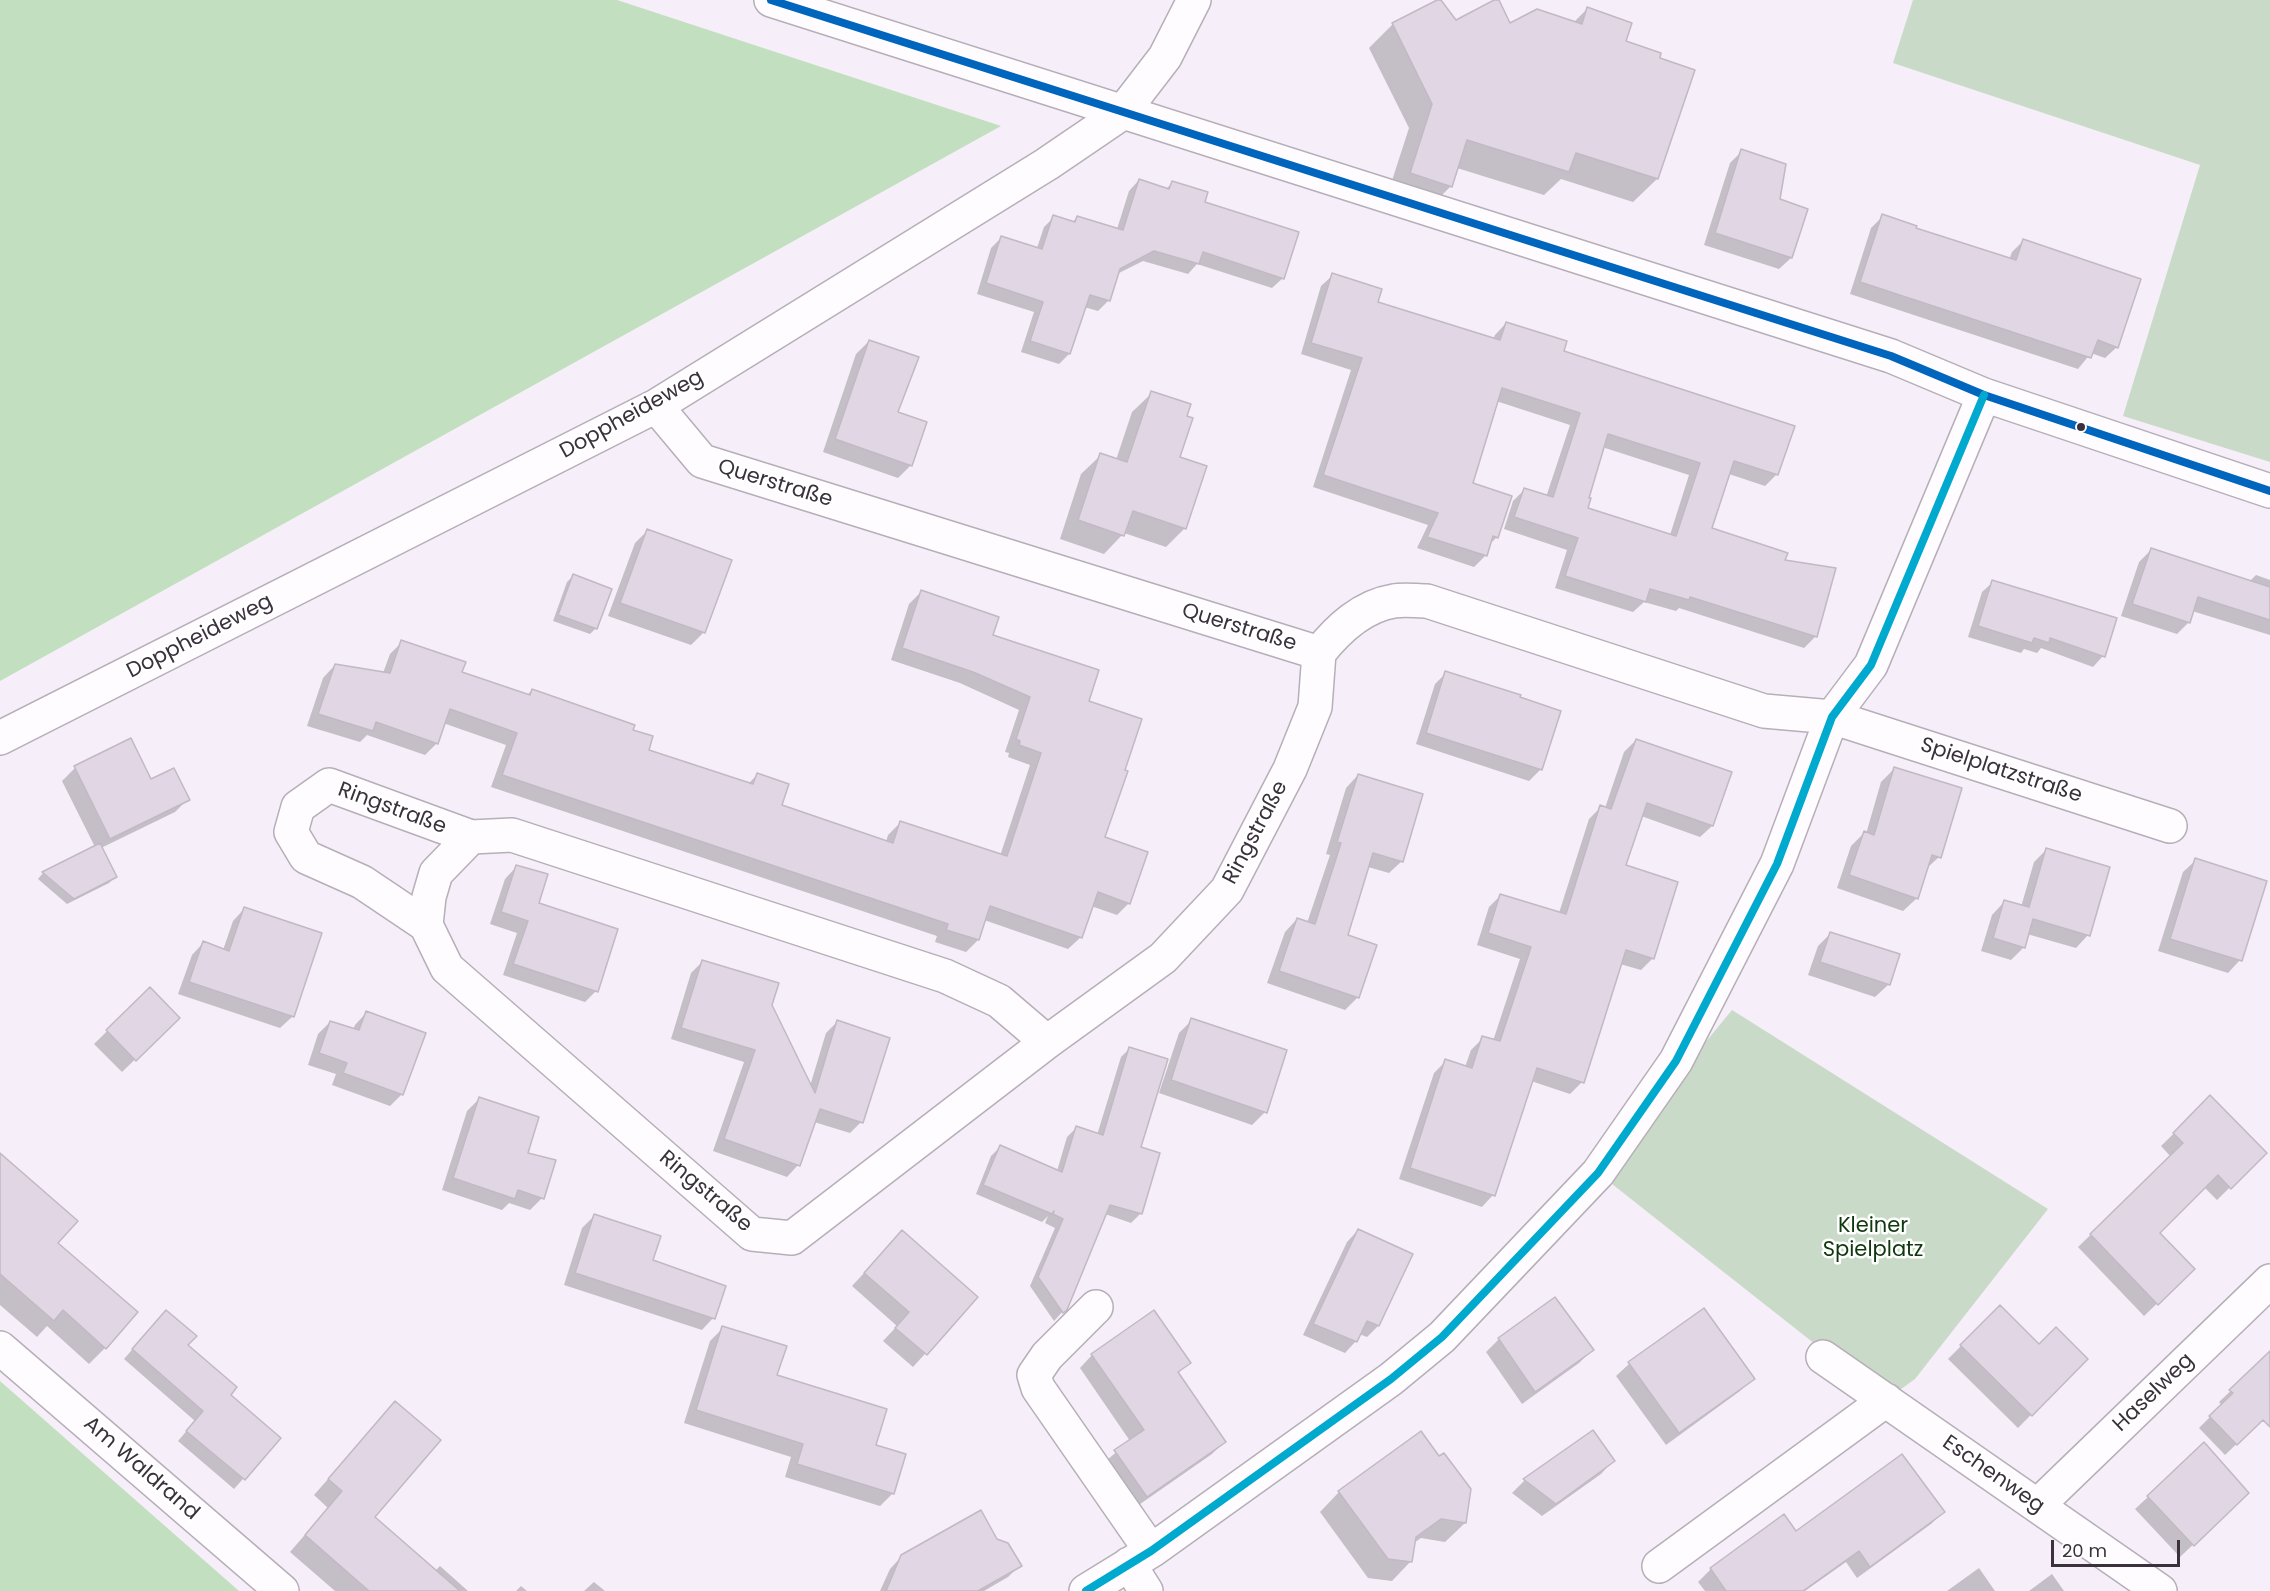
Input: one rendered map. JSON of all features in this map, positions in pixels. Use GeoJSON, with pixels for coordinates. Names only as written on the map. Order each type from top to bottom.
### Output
{"type":"FeatureCollection","features":[{"type":"Feature","properties":{"kind":"street"},"geometry":{"type":"LineString","coordinates":[[771,0],[1891,356],[1984,394],[2270,491]]}},
{"type":"Feature","properties":{"kind":"street","name":"Doppheideweg"},"geometry":{"type":"LineString","coordinates":[[0,738],[656,406],[1047,164],[1122,113],[1165,57],[1194,0]]}},
{"type":"Feature","properties":{"kind":"street"},"geometry":{"type":"LineString","coordinates":[[1086,1591],[1140,1557],[1391,1379],[1442,1337],[1598,1173],[1676,1061],[1777,864],[1832,717],[1871,665],[1984,394]]}},
{"type":"Feature","properties":{"kind":"street","name":"Querstraße"},"geometry":{"type":"LineString","coordinates":[[656,406],[702,461],[1319,653],[1332,636],[1358,614],[1394,600],[1426,601],[1764,711],[1832,717]]}},
{"type":"Feature","properties":{"kind":"street","name":"Ringstraße"},"geometry":{"type":"LineString","coordinates":[[1047,1042],[999,1001],[945,976],[512,835],[471,837],[328,785],[298,807],[291,832],[306,858],[362,882],[426,925],[447,968],[752,1234],[792,1238],[1047,1042],[1163,958],[1227,890],[1290,770],[1315,707],[1319,653]]}},
{"type":"Feature","properties":{"kind":"street","name":"Spielplatzstraße"},"geometry":{"type":"LineString","coordinates":[[1832,717],[2170,826]]}},
{"type":"Feature","properties":{"kind":"street","name":"Ringstraße"},"geometry":{"type":"LineString","coordinates":[[426,925],[429,897],[436,873],[471,837]]}},
{"type":"Feature","properties":{"kind":"street","name":"Haselweg"},"geometry":{"type":"LineString","coordinates":[[2038,1505],[2270,1281]]}},
{"type":"Feature","properties":{"kind":"street"},"geometry":{"type":"LineString","coordinates":[[1096,1307],[1047,1356],[1034,1375],[1038,1388],[1140,1557],[1146,1591]]}},
{"type":"Feature","properties":{"kind":"street","name":"Am Waldrand"},"geometry":{"type":"LineString","coordinates":[[0,1348],[282,1591]]}},
{"type":"Feature","properties":{"kind":"street","name":"Eschenweg"},"geometry":{"type":"LineString","coordinates":[[1823,1357],[2160,1591]]}},
{"type":"Feature","properties":{"kind":"street"},"geometry":{"type":"LineString","coordinates":[[1659,1566],[1886,1400]]}},
{"type":"Feature","properties":{"kind":"green space"},"geometry":{"type":"Polygon","coordinates":[[[0,0],[617,0],[1001,126],[0,681],[0,0]]]}},
{"type":"Feature","properties":{"kind":"green space"},"geometry":{"type":"Polygon","coordinates":[[[1913,0],[2270,0],[2270,462],[2123,416],[2200,165],[1893,63],[1913,0]]]}},
{"type":"Feature","properties":{"kind":"green space","name":"Kleiner Spielplatz"},"geometry":{"type":"Polygon","coordinates":[[[1732,1010],[2048,1209],[1915,1379],[1886,1400],[1598,1173],[1732,1010]]]}},
{"type":"Feature","properties":{"kind":"green space"},"geometry":{"type":"Polygon","coordinates":[[[0,1381],[239,1591],[0,1591],[0,1381]]]}},
{"type":"Feature","properties":{"kind":"building"},"geometry":{"type":"Polygon","coordinates":[[[1441,0],[1456,20],[1494,0],[1499,0],[1510,23],[1537,9],[1582,24],[1587,7],[1632,23],[1626,41],[1661,53],[1660,58],[1695,70],[1658,179],[1576,153],[1569,172],[1467,140],[1452,187],[1410,173],[1432,104],[1392,23],[1441,0]]]}},
{"type":"Feature","properties":{"kind":"building"},"geometry":{"type":"Polygon","coordinates":[[[1741,149],[1786,164],[1780,199],[1808,209],[1792,258],[1715,233],[1741,149]]]}},
{"type":"Feature","properties":{"kind":"building"},"geometry":{"type":"Polygon","coordinates":[[[1139,179],[1169,189],[1172,181],[1208,192],[1205,202],[1299,232],[1284,279],[1203,252],[1199,264],[1154,251],[1120,269],[1110,301],[1090,295],[1070,354],[1030,341],[1043,302],[986,283],[1001,236],[1042,249],[1053,215],[1075,222],[1077,216],[1123,230],[1139,179]]]}},
{"type":"Feature","properties":{"kind":"building"},"geometry":{"type":"Polygon","coordinates":[[[1882,214],[1917,226],[1916,228],[2016,260],[2023,239],[2141,279],[2118,348],[2098,340],[2091,358],[1860,282],[1882,214]]]}},
{"type":"Feature","properties":{"kind":"building"},"geometry":{"type":"Polygon","coordinates":[[[1332,273],[1382,289],[1378,302],[1500,340],[1506,322],[1567,341],[1564,351],[1795,426],[1778,475],[1734,461],[1712,528],[1788,553],[1785,560],[1836,568],[1817,637],[1690,597],[1689,600],[1650,589],[1646,602],[1565,576],[1578,538],[1514,517],[1524,488],[1553,497],[1580,413],[1502,388],[1473,483],[1512,496],[1498,538],[1493,536],[1487,556],[1427,537],[1438,513],[1323,475],[1362,358],[1311,343],[1332,273]],[[1608,434],[1588,508],[1676,536],[1700,463],[1608,434]]]}},
{"type":"Feature","properties":{"kind":"building"},"geometry":{"type":"Polygon","coordinates":[[[869,340],[919,357],[898,412],[927,422],[912,466],[835,439],[869,340]]]}},
{"type":"Feature","properties":{"kind":"building"},"geometry":{"type":"Polygon","coordinates":[[[1151,391],[1191,404],[1187,416],[1193,418],[1180,457],[1207,466],[1186,529],[1133,511],[1124,536],[1078,520],[1100,453],[1127,462],[1151,391]]]}},
{"type":"Feature","properties":{"kind":"building"},"geometry":{"type":"Polygon","coordinates":[[[647,529],[732,560],[705,633],[620,603],[647,529]]]}},
{"type":"Feature","properties":{"kind":"building"},"geometry":{"type":"Polygon","coordinates":[[[2151,548],[2270,587],[2270,620],[2198,597],[2190,623],[2132,604],[2151,548]]]}},
{"type":"Feature","properties":{"kind":"building"},"geometry":{"type":"Polygon","coordinates":[[[573,574],[612,589],[597,629],[558,615],[573,574]]]}},
{"type":"Feature","properties":{"kind":"building"},"geometry":{"type":"Polygon","coordinates":[[[1992,580],[2117,618],[2105,657],[2050,638],[2049,643],[2034,638],[2032,643],[1978,626],[1992,580]]]}},
{"type":"Feature","properties":{"kind":"building"},"geometry":{"type":"Polygon","coordinates":[[[921,590],[999,617],[993,635],[1099,670],[1089,701],[1142,719],[1125,770],[1128,771],[1105,837],[1148,852],[1130,904],[1098,892],[1082,938],[990,906],[979,940],[946,930],[948,924],[502,775],[517,733],[450,709],[438,744],[376,722],[373,731],[318,714],[335,664],[390,673],[401,640],[466,662],[462,672],[530,695],[532,689],[635,725],[633,730],[653,736],[649,750],[753,784],[757,773],[789,784],[782,805],[893,843],[900,821],[1007,856],[1041,753],[1019,745],[1020,741],[1016,739],[1030,697],[973,672],[902,648],[921,590]]]}},
{"type":"Feature","properties":{"kind":"building"},"geometry":{"type":"Polygon","coordinates":[[[1445,671],[1521,695],[1520,697],[1561,711],[1542,770],[1426,733],[1445,671]]]}},
{"type":"Feature","properties":{"kind":"building"},"geometry":{"type":"Polygon","coordinates":[[[131,738],[151,779],[174,768],[190,800],[110,839],[74,766],[131,738]]]}},
{"type":"Feature","properties":{"kind":"building"},"geometry":{"type":"Polygon","coordinates":[[[1636,739],[1732,772],[1713,826],[1647,803],[1626,865],[1678,882],[1654,959],[1626,950],[1584,1083],[1537,1068],[1495,1196],[1410,1168],[1445,1059],[1472,1068],[1482,1036],[1500,1041],[1531,947],[1488,933],[1500,894],[1566,914],[1600,805],[1611,809],[1636,739]]]}},
{"type":"Feature","properties":{"kind":"building"},"geometry":{"type":"Polygon","coordinates":[[[1894,767],[1962,788],[1941,858],[1932,855],[1918,899],[1849,875],[1864,831],[1874,835],[1894,767]]]}},
{"type":"Feature","properties":{"kind":"building"},"geometry":{"type":"Polygon","coordinates":[[[1358,774],[1423,794],[1403,862],[1373,853],[1348,935],[1377,945],[1359,998],[1279,971],[1297,918],[1315,924],[1341,843],[1337,842],[1358,774]]]}},
{"type":"Feature","properties":{"kind":"building"},"geometry":{"type":"Polygon","coordinates":[[[100,843],[117,877],[74,899],[42,872],[100,843]]]}},
{"type":"Feature","properties":{"kind":"building"},"geometry":{"type":"Polygon","coordinates":[[[2046,848],[2110,867],[2090,936],[2033,919],[2025,948],[1993,938],[2004,900],[2029,907],[2046,848]]]}},
{"type":"Feature","properties":{"kind":"building"},"geometry":{"type":"Polygon","coordinates":[[[2195,858],[2267,881],[2242,961],[2170,939],[2195,858]]]}},
{"type":"Feature","properties":{"kind":"building"},"geometry":{"type":"Polygon","coordinates":[[[516,865],[548,874],[539,903],[618,929],[598,992],[513,964],[528,921],[501,912],[516,865]]]}},
{"type":"Feature","properties":{"kind":"building"},"geometry":{"type":"Polygon","coordinates":[[[244,907],[322,933],[294,1017],[189,982],[203,941],[229,951],[244,907]]]}},
{"type":"Feature","properties":{"kind":"building"},"geometry":{"type":"Polygon","coordinates":[[[1830,932],[1900,954],[1890,985],[1820,962],[1830,932]]]}},
{"type":"Feature","properties":{"kind":"building"},"geometry":{"type":"Polygon","coordinates":[[[702,960],[779,983],[772,1005],[815,1093],[837,1020],[890,1038],[863,1123],[820,1109],[800,1166],[724,1139],[755,1050],[681,1028],[702,960]]]}},
{"type":"Feature","properties":{"kind":"building"},"geometry":{"type":"Polygon","coordinates":[[[150,987],[180,1018],[136,1061],[106,1030],[150,987]]]}},
{"type":"Feature","properties":{"kind":"building"},"geometry":{"type":"Polygon","coordinates":[[[366,1011],[426,1033],[403,1095],[343,1073],[347,1063],[319,1053],[330,1021],[359,1030],[366,1011]]]}},
{"type":"Feature","properties":{"kind":"building"},"geometry":{"type":"Polygon","coordinates":[[[1191,1018],[1287,1050],[1267,1113],[1171,1080],[1191,1018]]]}},
{"type":"Feature","properties":{"kind":"building"},"geometry":{"type":"Polygon","coordinates":[[[1129,1047],[1168,1059],[1141,1147],[1160,1153],[1142,1214],[1110,1205],[1067,1310],[1063,1313],[1038,1277],[1063,1219],[1053,1214],[1054,1211],[1052,1214],[983,1185],[1000,1145],[1062,1172],[1076,1126],[1103,1135],[1129,1047]]]}},
{"type":"Feature","properties":{"kind":"building"},"geometry":{"type":"Polygon","coordinates":[[[2210,1095],[2267,1153],[2231,1189],[2218,1175],[2160,1233],[2195,1269],[2158,1305],[2090,1234],[2183,1143],[2173,1133],[2210,1095]]]}},
{"type":"Feature","properties":{"kind":"building"},"geometry":{"type":"Polygon","coordinates":[[[479,1097],[539,1117],[528,1153],[556,1160],[544,1199],[518,1190],[515,1199],[453,1178],[479,1097]]]}},
{"type":"Feature","properties":{"kind":"building"},"geometry":{"type":"Polygon","coordinates":[[[0,1153],[78,1221],[58,1243],[138,1312],[106,1349],[63,1310],[54,1321],[0,1274],[0,1153]]]}},
{"type":"Feature","properties":{"kind":"building"},"geometry":{"type":"Polygon","coordinates":[[[594,1214],[661,1236],[653,1260],[726,1286],[715,1319],[575,1273],[594,1214]]]}},
{"type":"Feature","properties":{"kind":"building"},"geometry":{"type":"Polygon","coordinates":[[[1358,1229],[1413,1254],[1379,1326],[1367,1321],[1357,1342],[1313,1324],[1358,1229]]]}},
{"type":"Feature","properties":{"kind":"building"},"geometry":{"type":"Polygon","coordinates":[[[902,1230],[978,1297],[927,1355],[895,1328],[909,1312],[864,1273],[902,1230]]]}},
{"type":"Feature","properties":{"kind":"building"},"geometry":{"type":"Polygon","coordinates":[[[1555,1297],[1594,1350],[1535,1392],[1498,1338],[1555,1297]]]}},
{"type":"Feature","properties":{"kind":"building"},"geometry":{"type":"Polygon","coordinates":[[[2000,1305],[2039,1344],[2056,1327],[2088,1359],[2032,1416],[1960,1345],[2000,1305]]]}},
{"type":"Feature","properties":{"kind":"building"},"geometry":{"type":"Polygon","coordinates":[[[1704,1308],[1755,1379],[1679,1433],[1628,1362],[1704,1308]]]}},
{"type":"Feature","properties":{"kind":"building"},"geometry":{"type":"Polygon","coordinates":[[[166,1310],[197,1336],[188,1345],[237,1387],[231,1395],[281,1438],[245,1480],[186,1431],[203,1411],[132,1349],[166,1310]]]}},
{"type":"Feature","properties":{"kind":"building"},"geometry":{"type":"Polygon","coordinates":[[[1154,1310],[1191,1363],[1178,1372],[1226,1442],[1147,1497],[1114,1450],[1144,1430],[1091,1354],[1154,1310]]]}},
{"type":"Feature","properties":{"kind":"building"},"geometry":{"type":"Polygon","coordinates":[[[722,1326],[787,1346],[777,1375],[887,1409],[876,1445],[906,1454],[894,1494],[797,1464],[803,1444],[696,1410],[722,1326]]]}},
{"type":"Feature","properties":{"kind":"building"},"geometry":{"type":"Polygon","coordinates":[[[2270,1351],[2270,1427],[2263,1420],[2237,1445],[2209,1416],[2233,1393],[2229,1390],[2270,1351]]]}},
{"type":"Feature","properties":{"kind":"building"},"geometry":{"type":"Polygon","coordinates":[[[395,1401],[441,1440],[375,1517],[460,1591],[369,1591],[305,1535],[342,1491],[328,1479],[395,1401]]]}},
{"type":"Feature","properties":{"kind":"building"},"geometry":{"type":"Polygon","coordinates":[[[1593,1430],[1615,1461],[1556,1504],[1523,1479],[1593,1430]]]}},
{"type":"Feature","properties":{"kind":"building"},"geometry":{"type":"Polygon","coordinates":[[[1421,1431],[1439,1456],[1444,1453],[1471,1489],[1466,1523],[1441,1519],[1416,1537],[1412,1562],[1388,1559],[1338,1491],[1421,1431]]]}},
{"type":"Feature","properties":{"kind":"building"},"geometry":{"type":"Polygon","coordinates":[[[2204,1442],[2249,1493],[2194,1546],[2147,1496],[2204,1442]]]}},
{"type":"Feature","properties":{"kind":"building"},"geometry":{"type":"Polygon","coordinates":[[[1902,1454],[1945,1512],[1870,1567],[1859,1551],[1803,1591],[1726,1591],[1710,1568],[1784,1514],[1796,1531],[1902,1454]]]}},
{"type":"Feature","properties":{"kind":"building"},"geometry":{"type":"Polygon","coordinates":[[[981,1510],[997,1539],[1008,1543],[1022,1566],[978,1591],[886,1591],[901,1555],[981,1510]]]}},
{"type":"Feature","properties":{"kind":"transit line"},"geometry":{"type":"LineString","coordinates":[[771,0],[1891,356],[1984,395],[2270,491]]}},
{"type":"Feature","properties":{"kind":"transit line"},"geometry":{"type":"LineString","coordinates":[[1086,1591],[1151,1551],[1391,1379],[1442,1337],[1598,1173],[1676,1061],[1777,864],[1832,717],[1871,665],[1984,395]]}}]}
